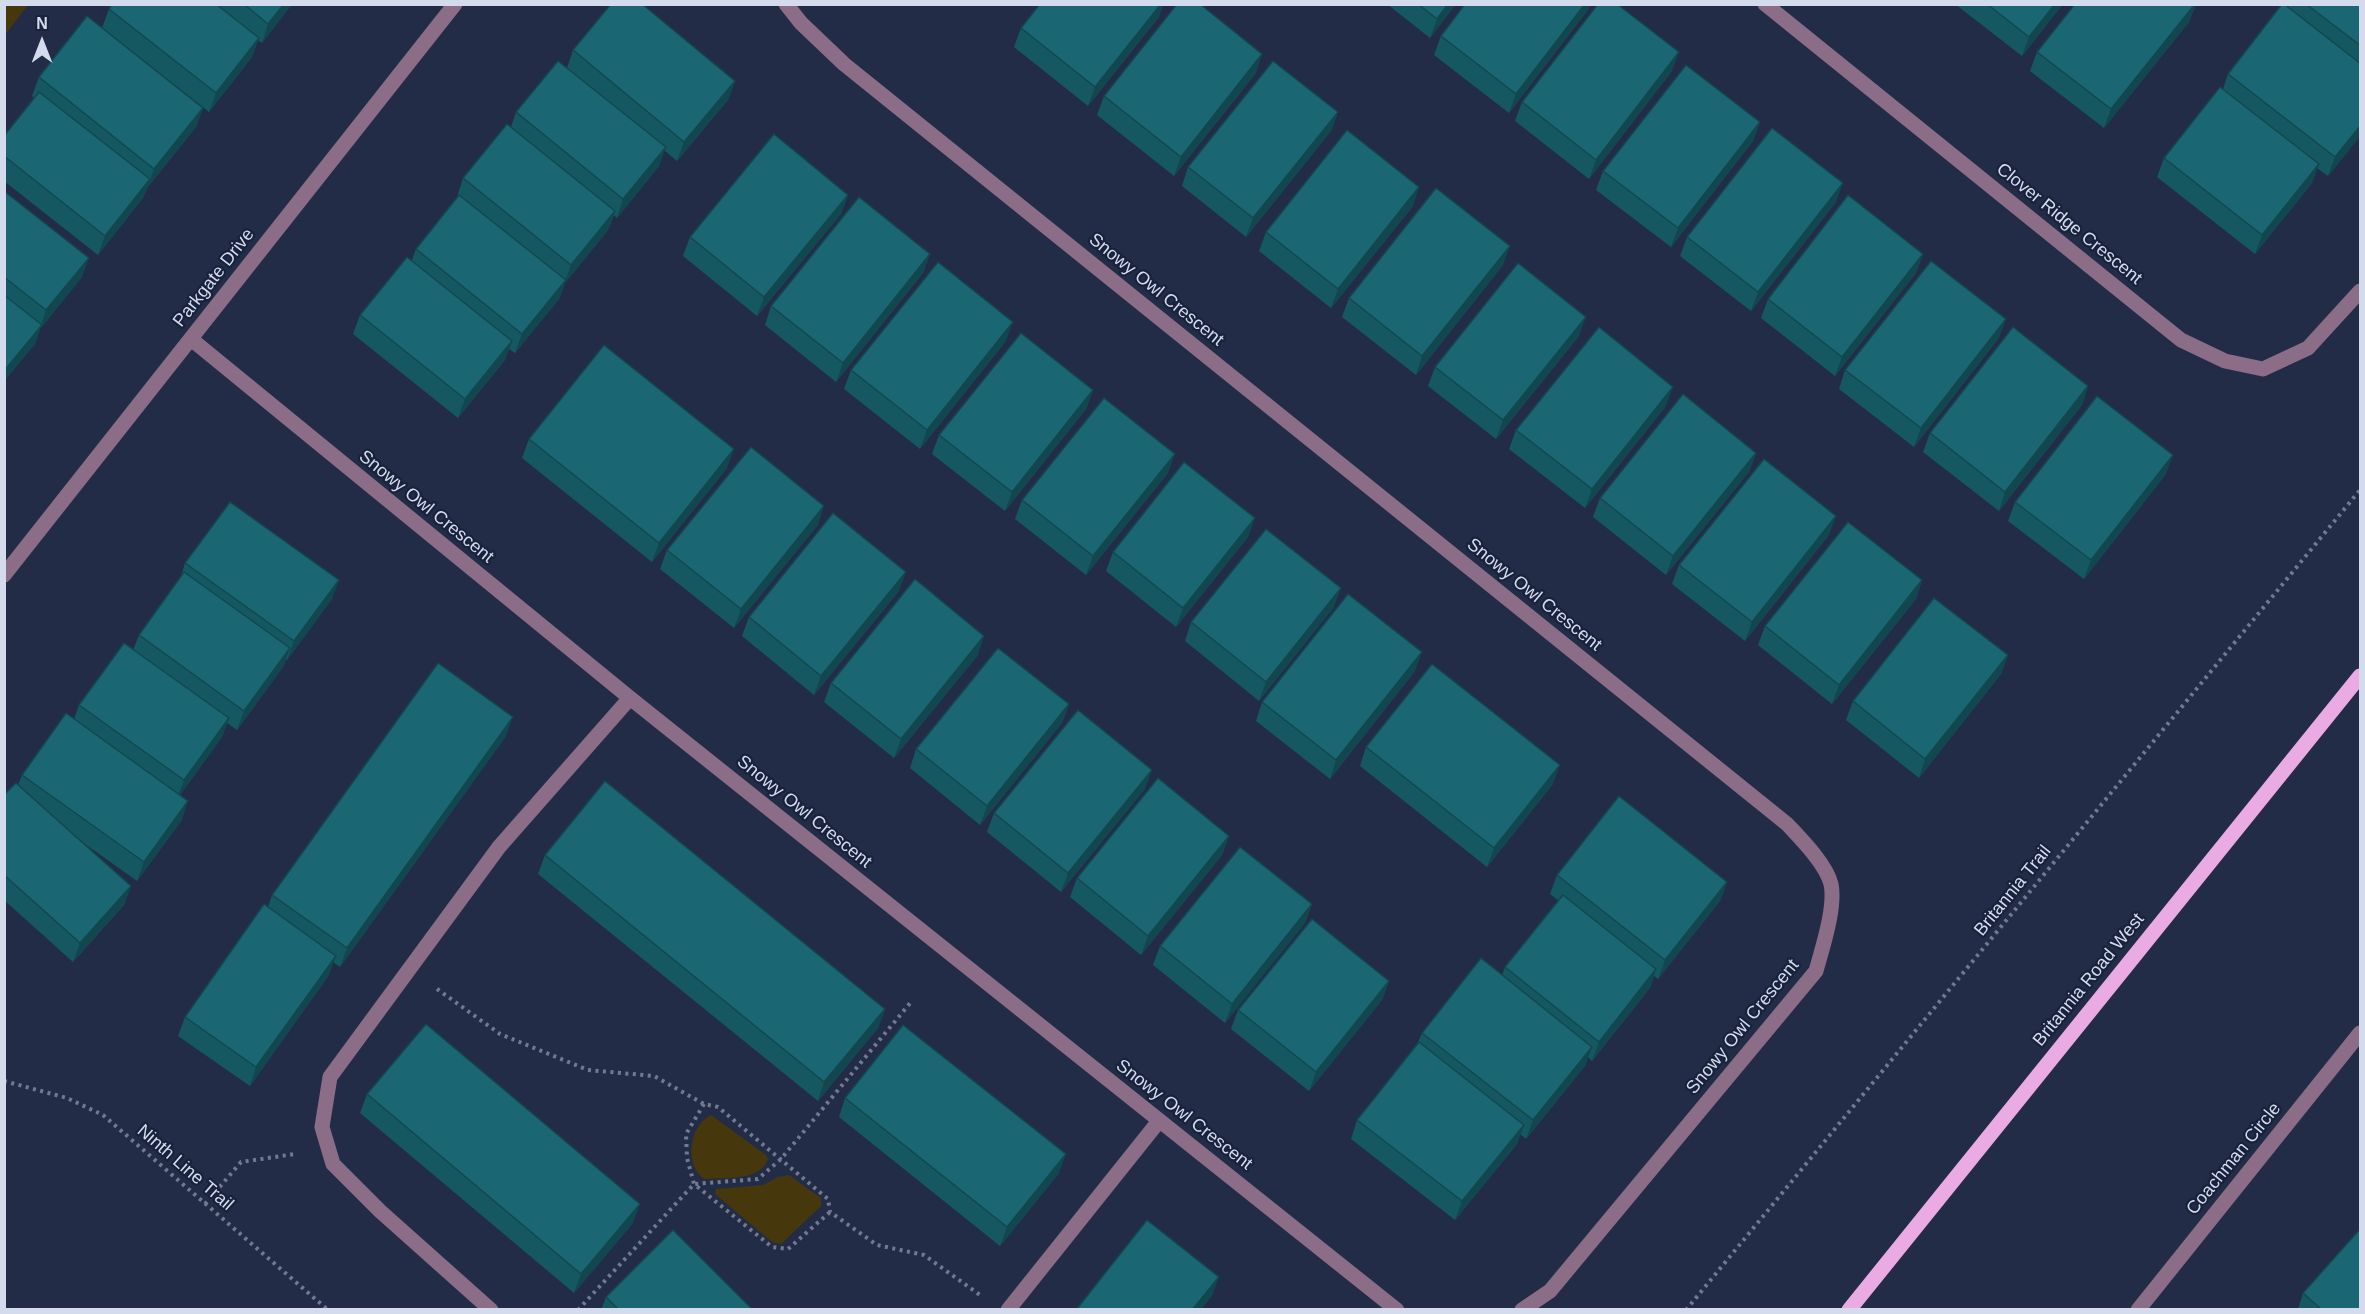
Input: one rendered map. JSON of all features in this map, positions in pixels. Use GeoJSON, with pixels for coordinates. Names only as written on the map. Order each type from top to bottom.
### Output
{"type":"FeatureCollection","features":[{"type":"Feature","properties":{"kind":"main road","name":"Britannia Road West"},"geometry":{"type":"LineString","coordinates":[[1849,1310],[2361,676]]}},
{"type":"Feature","properties":{"kind":"street","name":"Parkgate Drive"},"geometry":{"type":"LineString","coordinates":[[4,575],[455,4]]}},
{"type":"Feature","properties":{"kind":"street","name":"Snowy Owl Crescent"},"geometry":{"type":"LineString","coordinates":[[786,4],[844,64],[1787,824],[1812,850],[1831,884],[1830,914],[1816,971],[1550,1291],[1522,1310]]}},
{"type":"Feature","properties":{"kind":"street","name":"Clover Ridge Crescent"},"geometry":{"type":"LineString","coordinates":[[1765,4],[2181,340],[2225,361],[2263,369],[2308,348],[2361,291]]}},
{"type":"Feature","properties":{"kind":"street","name":"Snowy Owl Crescent"},"geometry":{"type":"LineString","coordinates":[[191,339],[630,698],[1397,1310]]}},
{"type":"Feature","properties":{"kind":"street"},"geometry":{"type":"LineString","coordinates":[[491,1310],[380,1211],[333,1164],[322,1127],[330,1077],[499,847],[630,698]]}},
{"type":"Feature","properties":{"kind":"street","name":"Coachman Circle"},"geometry":{"type":"LineString","coordinates":[[2138,1310],[2361,1033]]}},
{"type":"Feature","properties":{"kind":"street"},"geometry":{"type":"LineString","coordinates":[[1008,1310],[1159,1121]]}},
{"type":"Feature","properties":{"kind":"path","name":"Britannia Trail"},"geometry":{"type":"LineString","coordinates":[[1686,1310],[2361,490]]}},
{"type":"Feature","properties":{"kind":"path"},"geometry":{"type":"LineString","coordinates":[[410,970],[500,1034],[588,1070],[654,1077],[704,1104],[718,1107],[828,1199],[830,1212],[877,1245],[924,1255],[981,1296]]}},
{"type":"Feature","properties":{"kind":"path"},"geometry":{"type":"LineString","coordinates":[[578,1310],[694,1184],[758,1179],[781,1159],[911,1002]]}},
{"type":"Feature","properties":{"kind":"path","name":"Ninth Line Trail"},"geometry":{"type":"LineString","coordinates":[[4,1081],[67,1098],[103,1115],[328,1310]]}},
{"type":"Feature","properties":{"kind":"path"},"geometry":{"type":"LineString","coordinates":[[704,1104],[686,1134],[687,1158],[694,1184],[772,1247],[788,1249],[830,1212]]}},
{"type":"Feature","properties":{"kind":"path"},"geometry":{"type":"LineString","coordinates":[[205,1204],[241,1162],[327,1149]]}},
{"type":"Feature","properties":{"kind":"shaded area"},"geometry":{"type":"Polygon","coordinates":[[[4,5],[28,5],[5,35],[4,5]]]}},
{"type":"Feature","properties":{"kind":"shaded area"},"geometry":{"type":"Polygon","coordinates":[[[711,1115],[766,1155],[768,1159],[764,1166],[750,1175],[704,1179],[694,1164],[692,1146],[698,1127],[711,1115]]]}},
{"type":"Feature","properties":{"kind":"shaded area"},"geometry":{"type":"Polygon","coordinates":[[[789,1175],[821,1198],[821,1206],[781,1244],[772,1242],[715,1194],[716,1189],[763,1185],[778,1177],[789,1175]]]}},
{"type":"Feature","properties":{"kind":"building"},"geometry":{"type":"Polygon","coordinates":[[[112,4],[216,4],[259,38],[216,93],[109,9],[112,4]]]}},
{"type":"Feature","properties":{"kind":"building"},"geometry":{"type":"Polygon","coordinates":[[[244,4],[284,4],[268,24],[244,4]]]}},
{"type":"Feature","properties":{"kind":"building"},"geometry":{"type":"Polygon","coordinates":[[[611,4],[642,4],[735,81],[684,142],[573,50],[611,4]]]}},
{"type":"Feature","properties":{"kind":"building"},"geometry":{"type":"Polygon","coordinates":[[[1040,4],[1161,4],[1095,87],[1021,28],[1040,4]]]}},
{"type":"Feature","properties":{"kind":"building"},"geometry":{"type":"Polygon","coordinates":[[[1177,4],[1200,4],[1262,54],[1181,157],[1104,96],[1177,4]]]}},
{"type":"Feature","properties":{"kind":"building"},"geometry":{"type":"Polygon","coordinates":[[[1418,4],[1448,4],[1437,19],[1418,4]]]}},
{"type":"Feature","properties":{"kind":"building"},"geometry":{"type":"Polygon","coordinates":[[[1465,4],[1585,4],[1516,94],[1441,36],[1465,4]]]}},
{"type":"Feature","properties":{"kind":"building"},"geometry":{"type":"Polygon","coordinates":[[[1598,4],[1617,4],[1679,52],[1596,160],[1522,102],[1598,4]]]}},
{"type":"Feature","properties":{"kind":"building"},"geometry":{"type":"Polygon","coordinates":[[[1987,4],[2055,4],[2029,37],[1987,4]]]}},
{"type":"Feature","properties":{"kind":"building"},"geometry":{"type":"Polygon","coordinates":[[[2075,4],[2195,4],[2111,109],[2037,52],[2075,4]]]}},
{"type":"Feature","properties":{"kind":"building"},"geometry":{"type":"Polygon","coordinates":[[[2282,4],[2361,64],[2361,125],[2335,157],[2228,74],[2282,4]]]}},
{"type":"Feature","properties":{"kind":"building"},"geometry":{"type":"Polygon","coordinates":[[[2306,4],[2361,4],[2361,46],[2306,4]]]}},
{"type":"Feature","properties":{"kind":"building"},"geometry":{"type":"Polygon","coordinates":[[[87,16],[203,108],[154,169],[39,77],[87,16]]]}},
{"type":"Feature","properties":{"kind":"building"},"geometry":{"type":"Polygon","coordinates":[[[558,61],[666,147],[623,199],[516,112],[558,61]]]}},
{"type":"Feature","properties":{"kind":"building"},"geometry":{"type":"Polygon","coordinates":[[[1273,61],[1338,112],[1253,218],[1188,167],[1273,61]]]}},
{"type":"Feature","properties":{"kind":"building"},"geometry":{"type":"Polygon","coordinates":[[[1686,65],[1760,122],[1678,228],[1603,171],[1686,65]]]}},
{"type":"Feature","properties":{"kind":"building"},"geometry":{"type":"Polygon","coordinates":[[[2220,87],[2319,164],[2262,235],[2164,158],[2220,87]]]}},
{"type":"Feature","properties":{"kind":"building"},"geometry":{"type":"Polygon","coordinates":[[[39,92],[150,179],[105,236],[4,156],[4,136],[39,92]]]}},
{"type":"Feature","properties":{"kind":"building"},"geometry":{"type":"Polygon","coordinates":[[[507,124],[615,211],[571,265],[463,178],[507,124]]]}},
{"type":"Feature","properties":{"kind":"building"},"geometry":{"type":"Polygon","coordinates":[[[1772,128],[1843,183],[1758,292],[1687,237],[1772,128]]]}},
{"type":"Feature","properties":{"kind":"building"},"geometry":{"type":"Polygon","coordinates":[[[1347,130],[1419,187],[1338,289],[1266,232],[1347,130]]]}},
{"type":"Feature","properties":{"kind":"building"},"geometry":{"type":"Polygon","coordinates":[[[774,134],[848,195],[764,297],[690,237],[774,134]]]}},
{"type":"Feature","properties":{"kind":"building"},"geometry":{"type":"Polygon","coordinates":[[[1436,188],[1510,246],[1422,356],[1349,298],[1436,188]]]}},
{"type":"Feature","properties":{"kind":"building"},"geometry":{"type":"Polygon","coordinates":[[[4,191],[89,258],[46,310],[4,277],[4,191]]]}},
{"type":"Feature","properties":{"kind":"building"},"geometry":{"type":"Polygon","coordinates":[[[459,195],[566,280],[522,334],[416,249],[459,195]]]}},
{"type":"Feature","properties":{"kind":"building"},"geometry":{"type":"Polygon","coordinates":[[[1848,195],[1923,254],[1842,357],[1768,299],[1848,195]]]}},
{"type":"Feature","properties":{"kind":"building"},"geometry":{"type":"Polygon","coordinates":[[[859,197],[930,254],[843,363],[771,306],[859,197]]]}},
{"type":"Feature","properties":{"kind":"building"},"geometry":{"type":"Polygon","coordinates":[[[407,257],[512,341],[465,399],[360,315],[407,257]]]}},
{"type":"Feature","properties":{"kind":"building"},"geometry":{"type":"Polygon","coordinates":[[[1931,261],[2006,319],[1921,428],[1845,370],[1931,261]]]}},
{"type":"Feature","properties":{"kind":"building"},"geometry":{"type":"Polygon","coordinates":[[[938,262],[1013,322],[927,430],[851,370],[938,262]]]}},
{"type":"Feature","properties":{"kind":"building"},"geometry":{"type":"Polygon","coordinates":[[[1518,263],[1586,317],[1503,420],[1435,367],[1518,263]]]}},
{"type":"Feature","properties":{"kind":"building"},"geometry":{"type":"Polygon","coordinates":[[[4,295],[42,325],[4,371],[4,295]]]}},
{"type":"Feature","properties":{"kind":"building"},"geometry":{"type":"Polygon","coordinates":[[[1599,327],[1673,387],[1592,489],[1516,430],[1599,327]]]}},
{"type":"Feature","properties":{"kind":"building"},"geometry":{"type":"Polygon","coordinates":[[[2013,327],[2088,386],[2005,492],[1930,433],[2013,327]]]}},
{"type":"Feature","properties":{"kind":"building"},"geometry":{"type":"Polygon","coordinates":[[[1021,333],[1093,390],[1012,492],[939,435],[1021,333]]]}},
{"type":"Feature","properties":{"kind":"building"},"geometry":{"type":"Polygon","coordinates":[[[604,345],[734,449],[659,543],[529,439],[604,345]]]}},
{"type":"Feature","properties":{"kind":"building"},"geometry":{"type":"Polygon","coordinates":[[[1683,394],[1756,453],[1673,556],[1600,498],[1683,394]]]}},
{"type":"Feature","properties":{"kind":"building"},"geometry":{"type":"Polygon","coordinates":[[[2097,396],[2173,455],[2091,560],[2015,502],[2097,396]]]}},
{"type":"Feature","properties":{"kind":"building"},"geometry":{"type":"Polygon","coordinates":[[[1104,398],[1175,454],[1093,556],[1022,500],[1104,398]]]}},
{"type":"Feature","properties":{"kind":"building"},"geometry":{"type":"Polygon","coordinates":[[[751,447],[824,506],[741,609],[667,550],[751,447]]]}},
{"type":"Feature","properties":{"kind":"building"},"geometry":{"type":"Polygon","coordinates":[[[1764,459],[1836,516],[1752,622],[1679,565],[1764,459]]]}},
{"type":"Feature","properties":{"kind":"building"},"geometry":{"type":"Polygon","coordinates":[[[1184,462],[1255,518],[1183,608],[1113,552],[1184,462]]]}},
{"type":"Feature","properties":{"kind":"building"},"geometry":{"type":"Polygon","coordinates":[[[230,502],[339,580],[294,641],[185,563],[230,502]]]}},
{"type":"Feature","properties":{"kind":"building"},"geometry":{"type":"Polygon","coordinates":[[[833,513],[906,572],[821,676],[749,617],[833,513]]]}},
{"type":"Feature","properties":{"kind":"building"},"geometry":{"type":"Polygon","coordinates":[[[1848,522],[1922,580],[1839,685],[1765,626],[1848,522]]]}},
{"type":"Feature","properties":{"kind":"building"},"geometry":{"type":"Polygon","coordinates":[[[1266,529],[1341,588],[1266,682],[1191,622],[1266,529]]]}},
{"type":"Feature","properties":{"kind":"building"},"geometry":{"type":"Polygon","coordinates":[[[184,572],[290,648],[244,711],[139,635],[184,572]]]}},
{"type":"Feature","properties":{"kind":"building"},"geometry":{"type":"Polygon","coordinates":[[[915,579],[984,636],[901,739],[831,683],[915,579]]]}},
{"type":"Feature","properties":{"kind":"building"},"geometry":{"type":"Polygon","coordinates":[[[1348,594],[1422,652],[1336,760],[1262,702],[1348,594]]]}},
{"type":"Feature","properties":{"kind":"building"},"geometry":{"type":"Polygon","coordinates":[[[1934,598],[2008,655],[1925,759],[1853,701],[1934,598]]]}},
{"type":"Feature","properties":{"kind":"building"},"geometry":{"type":"Polygon","coordinates":[[[124,643],[229,718],[184,780],[79,705],[124,643]]]}},
{"type":"Feature","properties":{"kind":"building"},"geometry":{"type":"Polygon","coordinates":[[[998,648],[1069,704],[987,806],[916,749],[998,648]]]}},
{"type":"Feature","properties":{"kind":"building"},"geometry":{"type":"Polygon","coordinates":[[[438,663],[513,717],[347,948],[272,895],[438,663]]]}},
{"type":"Feature","properties":{"kind":"building"},"geometry":{"type":"Polygon","coordinates":[[[1432,664],[1560,765],[1494,848],[1366,747],[1432,664]]]}},
{"type":"Feature","properties":{"kind":"building"},"geometry":{"type":"Polygon","coordinates":[[[1078,710],[1152,770],[1068,873],[994,813],[1078,710]]]}},
{"type":"Feature","properties":{"kind":"building"},"geometry":{"type":"Polygon","coordinates":[[[66,713],[188,801],[144,862],[22,775],[66,713]]]}},
{"type":"Feature","properties":{"kind":"building"},"geometry":{"type":"Polygon","coordinates":[[[1158,778],[1229,836],[1148,936],[1077,878],[1158,778]]]}},
{"type":"Feature","properties":{"kind":"building"},"geometry":{"type":"Polygon","coordinates":[[[605,781],[885,1009],[824,1082],[545,855],[605,781]]]}},
{"type":"Feature","properties":{"kind":"building"},"geometry":{"type":"Polygon","coordinates":[[[16,783],[131,886],[80,943],[4,875],[4,795],[16,783]]]}},
{"type":"Feature","properties":{"kind":"building"},"geometry":{"type":"Polygon","coordinates":[[[1619,796],[1727,882],[1665,960],[1557,875],[1619,796]]]}},
{"type":"Feature","properties":{"kind":"building"},"geometry":{"type":"Polygon","coordinates":[[[1240,847],[1312,904],[1232,1004],[1160,946],[1240,847]]]}},
{"type":"Feature","properties":{"kind":"building"},"geometry":{"type":"Polygon","coordinates":[[[1563,895],[1656,969],[1599,1042],[1505,967],[1563,895]]]}},
{"type":"Feature","properties":{"kind":"building"},"geometry":{"type":"Polygon","coordinates":[[[264,904],[336,956],[256,1067],[185,1017],[264,904]]]}},
{"type":"Feature","properties":{"kind":"building"},"geometry":{"type":"Polygon","coordinates":[[[1312,919],[1389,981],[1316,1072],[1238,1010],[1312,919]]]}},
{"type":"Feature","properties":{"kind":"building"},"geometry":{"type":"Polygon","coordinates":[[[1481,958],[1592,1047],[1533,1120],[1422,1033],[1481,958]]]}},
{"type":"Feature","properties":{"kind":"building"},"geometry":{"type":"Polygon","coordinates":[[[426,1024],[640,1204],[581,1274],[367,1094],[426,1024]]]}},
{"type":"Feature","properties":{"kind":"building"},"geometry":{"type":"Polygon","coordinates":[[[903,1025],[1066,1154],[1007,1227],[845,1098],[903,1025]]]}},
{"type":"Feature","properties":{"kind":"building"},"geometry":{"type":"Polygon","coordinates":[[[1419,1042],[1524,1125],[1462,1201],[1357,1120],[1419,1042]]]}},
{"type":"Feature","properties":{"kind":"building"},"geometry":{"type":"Polygon","coordinates":[[[1147,1220],[1219,1277],[1192,1310],[1076,1310],[1147,1220]]]}},
{"type":"Feature","properties":{"kind":"building"},"geometry":{"type":"Polygon","coordinates":[[[2361,1228],[2361,1310],[2322,1310],[2303,1293],[2361,1228]]]}},
{"type":"Feature","properties":{"kind":"building"},"geometry":{"type":"Polygon","coordinates":[[[673,1230],[753,1310],[619,1310],[606,1297],[673,1230]]]}}]}
